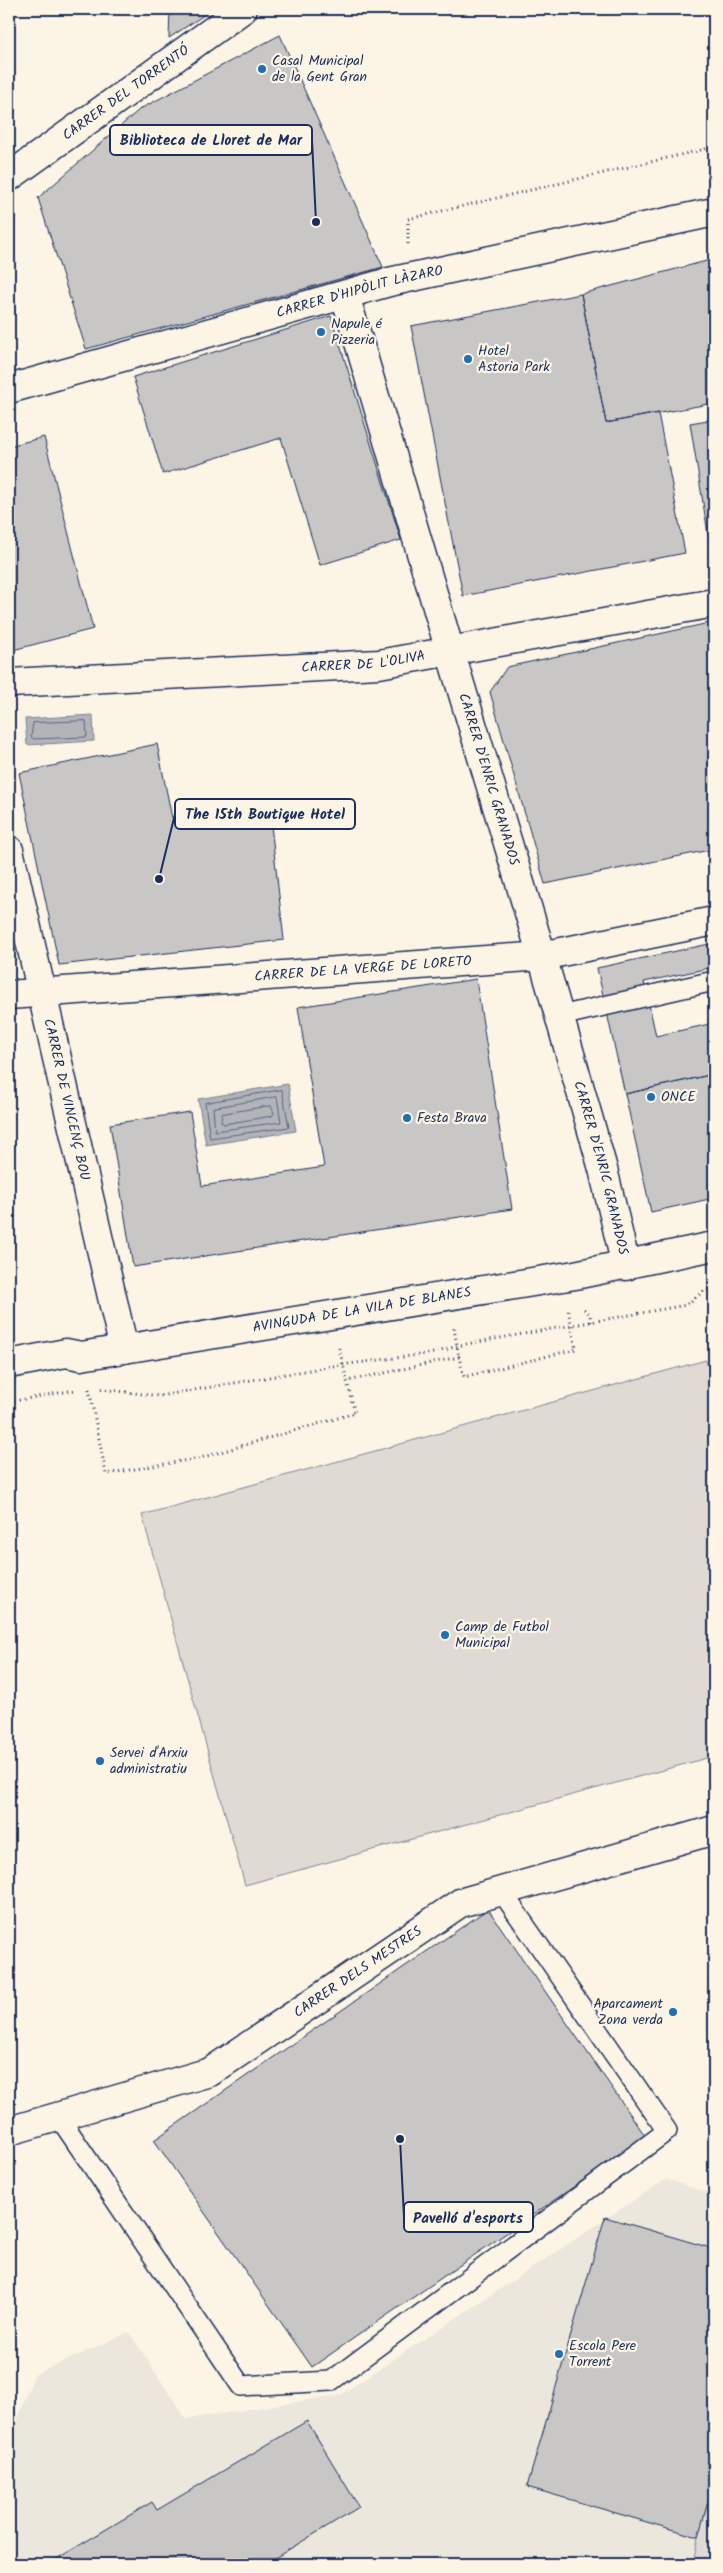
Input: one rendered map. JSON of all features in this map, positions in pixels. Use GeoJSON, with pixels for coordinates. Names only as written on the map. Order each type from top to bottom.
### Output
{"type":"FeatureCollection","features":[{"type":"Feature","properties":{"kind":"street","name":"CARRER DEL TORRENTÓ"},"geometry":{"type":"LineString","coordinates":[[9,177],[243,9]]}},
{"type":"Feature","properties":{"kind":"street","name":"CARRER D'HIPÒLIT LÀZARO"},"geometry":{"type":"LineString","coordinates":[[9,389],[389,282],[714,212]]}},
{"type":"Feature","properties":{"kind":"street","name":"CARRER D'ENRIC GRANADOS"},"geometry":{"type":"LineString","coordinates":[[345,295],[560,1016],[603,1169],[626,1266]]}},
{"type":"Feature","properties":{"kind":"street","name":"CARRER DE L'OLIVA"},"geometry":{"type":"LineString","coordinates":[[9,683],[379,664],[714,604]]}},
{"type":"Feature","properties":{"kind":"street","name":"CARRER DE VINCENÇ BOU"},"geometry":{"type":"LineString","coordinates":[[9,850],[124,1349]]}},
{"type":"Feature","properties":{"kind":"street","name":"CARRER DE LA VERGE DE LORETO"},"geometry":{"type":"LineString","coordinates":[[9,995],[42,991],[542,956],[714,921]]}},
{"type":"Feature","properties":{"kind":"street","name":"AVINGUDA DE LA VILA DE BLANES"},"geometry":{"type":"LineString","coordinates":[[9,1364],[66,1353],[82,1356],[626,1266],[714,1246]]}},
{"type":"Feature","properties":{"kind":"street","name":"CARRER DELS MESTRES"},"geometry":{"type":"LineString","coordinates":[[9,2131],[210,2072],[456,1905],[714,1830]]}},
{"type":"Feature","properties":{"kind":"lane"},"geometry":{"type":"LineString","coordinates":[[560,1016],[714,981]]}},
{"type":"Feature","properties":{"kind":"lane"},"geometry":{"type":"LineString","coordinates":[[59,2117],[241,2386],[331,2381],[668,2131],[502,1892]]}},
{"type":"Feature","properties":{"kind":"path"},"geometry":{"type":"LineString","coordinates":[[408,219],[714,147]]}},
{"type":"Feature","properties":{"kind":"path"},"geometry":{"type":"LineString","coordinates":[[9,1402],[89,1388],[159,1396],[343,1365],[434,1353],[457,1346],[572,1327],[686,1305],[705,1290],[714,1289]]}},
{"type":"Feature","properties":{"kind":"path"},"geometry":{"type":"LineString","coordinates":[[581,1305],[590,1314],[591,1323]]}},
{"type":"Feature","properties":{"kind":"path"},"geometry":{"type":"LineString","coordinates":[[454,1326],[464,1377],[576,1349],[568,1308]]}},
{"type":"Feature","properties":{"kind":"path"},"geometry":{"type":"LineString","coordinates":[[89,1388],[106,1474],[200,1458],[355,1413],[339,1346]]}},
{"type":"Feature","properties":{"kind":"path"},"geometry":{"type":"LineString","coordinates":[[347,1381],[459,1357]]}},
{"type":"Feature","properties":{"kind":"shaded area","name":"Camp de Futbol Municipal"},"geometry":{"type":"Polygon","coordinates":[[[706,1360],[714,1391],[714,1756],[245,1885],[142,1515],[706,1360]]]}},
{"type":"Feature","properties":{"kind":"shaded area","name":"Escola Pere Torrent"},"geometry":{"type":"Polygon","coordinates":[[[666,2179],[714,2195],[714,2481],[698,2537],[693,2564],[9,2564],[9,2443],[34,2375],[129,2332],[186,2419],[340,2395],[666,2179]]]}},
{"type":"Feature","properties":{"kind":"shaded area"},"geometry":{"type":"Polygon","coordinates":[[[714,2481],[714,2564],[693,2564],[698,2537],[714,2481]]]}},
{"type":"Feature","properties":{"kind":"water"},"geometry":{"type":"Polygon","coordinates":[[[93,715],[94,741],[27,745],[25,719],[93,715]]]}},
{"type":"Feature","properties":{"kind":"water"},"geometry":{"type":"Polygon","coordinates":[[[288,1084],[296,1131],[206,1145],[198,1099],[288,1084]]]}},
{"type":"Feature","properties":{"kind":"building"},"geometry":{"type":"Polygon","coordinates":[[[170,9],[213,9],[169,38],[170,9]]]}},
{"type":"Feature","properties":{"kind":"building"},"geometry":{"type":"Polygon","coordinates":[[[280,35],[383,267],[86,349],[38,198],[140,109],[280,35]]]}},
{"type":"Feature","properties":{"kind":"building"},"geometry":{"type":"Polygon","coordinates":[[[714,259],[714,403],[606,423],[581,294],[714,259]]]}},
{"type":"Feature","properties":{"kind":"building"},"geometry":{"type":"Polygon","coordinates":[[[581,294],[606,423],[658,413],[685,553],[463,596],[411,326],[581,294]]]}},
{"type":"Feature","properties":{"kind":"building"},"geometry":{"type":"Polygon","coordinates":[[[331,316],[401,540],[320,565],[281,438],[163,474],[133,377],[331,316]]]}},
{"type":"Feature","properties":{"kind":"building"},"geometry":{"type":"Polygon","coordinates":[[[714,419],[714,552],[711,552],[690,423],[714,419]]]}},
{"type":"Feature","properties":{"kind":"building"},"geometry":{"type":"Polygon","coordinates":[[[44,437],[93,629],[9,651],[9,446],[44,437]]]}},
{"type":"Feature","properties":{"kind":"building"},"geometry":{"type":"Polygon","coordinates":[[[714,622],[714,705],[711,706],[714,728],[714,849],[545,884],[490,692],[507,667],[714,622]]]}},
{"type":"Feature","properties":{"kind":"building"},"geometry":{"type":"Polygon","coordinates":[[[157,744],[172,818],[269,807],[284,940],[59,965],[19,773],[157,744]]]}},
{"type":"Feature","properties":{"kind":"building"},"geometry":{"type":"Polygon","coordinates":[[[714,943],[714,967],[644,982],[656,1036],[714,1023],[714,1074],[625,1094],[597,968],[714,943]]]}},
{"type":"Feature","properties":{"kind":"building","name":"Festa Brava"},"geometry":{"type":"Polygon","coordinates":[[[476,979],[512,1209],[133,1267],[110,1124],[190,1112],[202,1186],[324,1167],[298,1007],[476,979]]]}},
{"type":"Feature","properties":{"kind":"building"},"geometry":{"type":"Polygon","coordinates":[[[714,1074],[714,1198],[651,1212],[625,1094],[714,1074]]]}},
{"type":"Feature","properties":{"kind":"building"},"geometry":{"type":"Polygon","coordinates":[[[488,1909],[646,2137],[312,2367],[154,2140],[488,1909]]]}},
{"type":"Feature","properties":{"kind":"building"},"geometry":{"type":"Polygon","coordinates":[[[605,2217],[714,2249],[714,2481],[698,2537],[527,2487],[605,2217]]]}},
{"type":"Feature","properties":{"kind":"building"},"geometry":{"type":"Polygon","coordinates":[[[307,2421],[359,2507],[265,2564],[48,2564],[152,2502],[157,2510],[307,2421]]]}},
{"type":"Feature","properties":{"kind":"place","name":"Casal Municipal de la Gent Gran"},"geometry":{"type":"Point","coordinates":[262,69]}},
{"type":"Feature","properties":{"kind":"place","name":"Biblioteca de Lloret de Mar"},"geometry":{"type":"Point","coordinates":[316,222]}},
{"type":"Feature","properties":{"kind":"place","name":"Napule é Pizzeria"},"geometry":{"type":"Point","coordinates":[321,332]}},
{"type":"Feature","properties":{"kind":"place","name":"Hotel Astoria Park"},"geometry":{"type":"Point","coordinates":[468,359]}},
{"type":"Feature","properties":{"kind":"place","name":"The 15th Boutique Hotel"},"geometry":{"type":"Point","coordinates":[159,879]}},
{"type":"Feature","properties":{"kind":"place","name":"ONCE"},"geometry":{"type":"Point","coordinates":[651,1097]}},
{"type":"Feature","properties":{"kind":"place","name":"Festa Brava"},"geometry":{"type":"Point","coordinates":[407,1118]}},
{"type":"Feature","properties":{"kind":"place","name":"Camp de Futbol Municipal"},"geometry":{"type":"Point","coordinates":[445,1635]}},
{"type":"Feature","properties":{"kind":"place","name":"Servei d'Arxiu administratiu"},"geometry":{"type":"Point","coordinates":[100,1761]}},
{"type":"Feature","properties":{"kind":"place","name":"Aparcament Zona verda"},"geometry":{"type":"Point","coordinates":[673,2012]}},
{"type":"Feature","properties":{"kind":"place","name":"Pavelló d'esports"},"geometry":{"type":"Point","coordinates":[400,2139]}},
{"type":"Feature","properties":{"kind":"place","name":"Escola Pere Torrent"},"geometry":{"type":"Point","coordinates":[559,2354]}}]}
